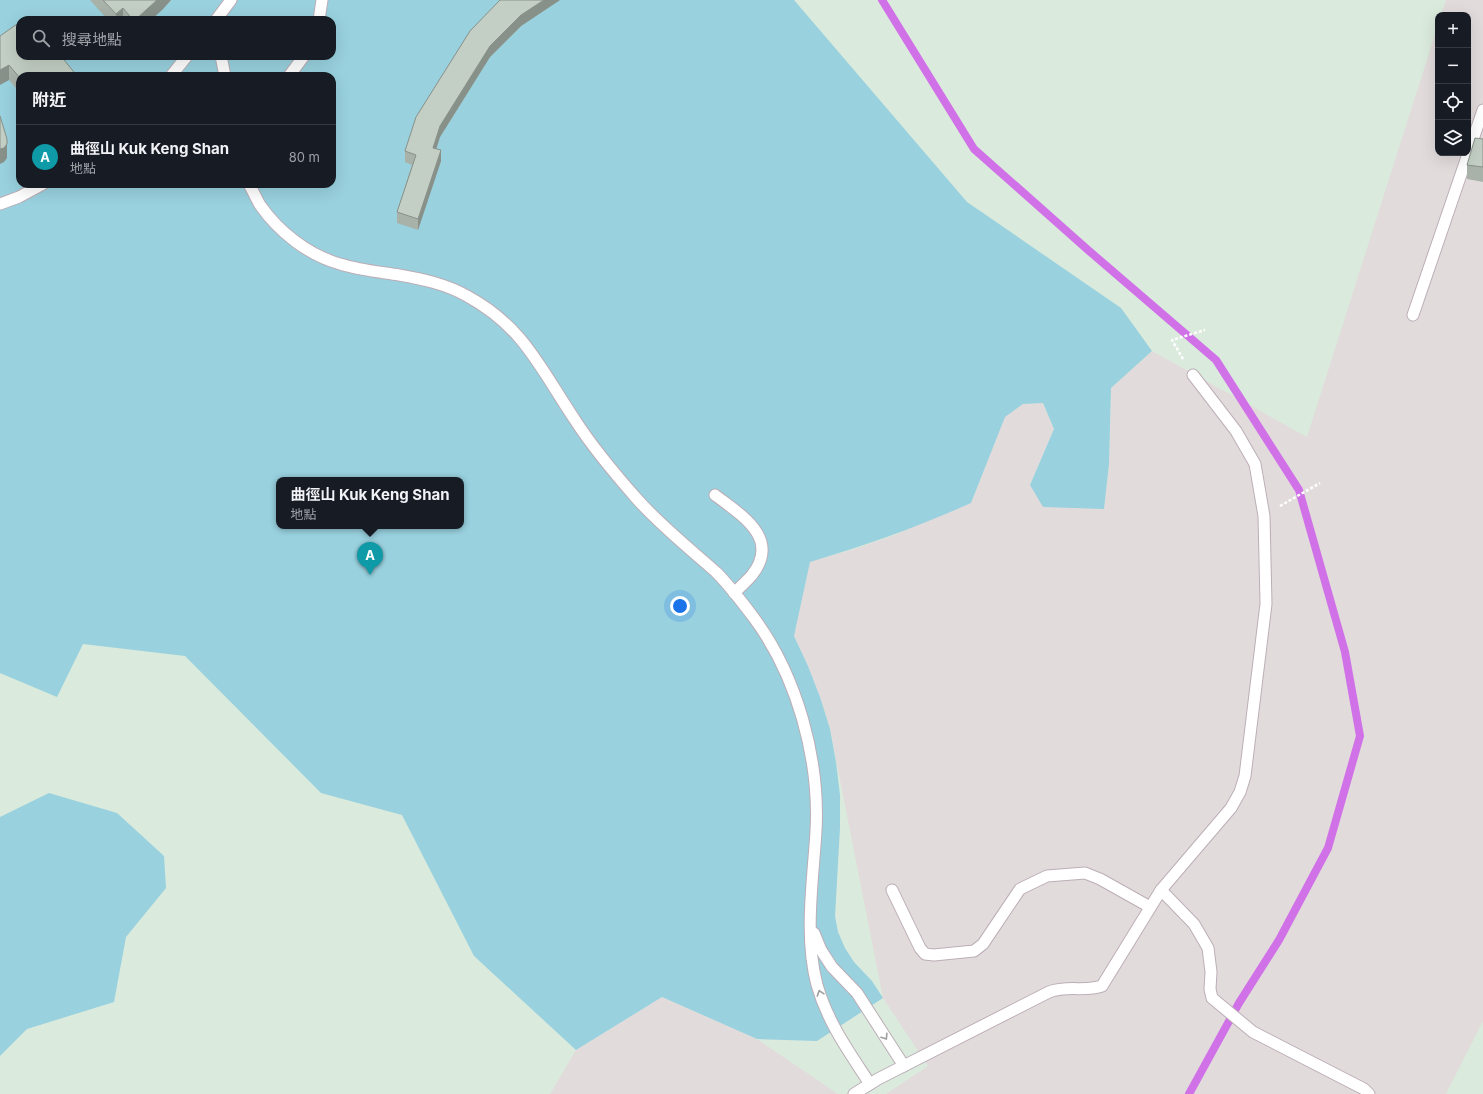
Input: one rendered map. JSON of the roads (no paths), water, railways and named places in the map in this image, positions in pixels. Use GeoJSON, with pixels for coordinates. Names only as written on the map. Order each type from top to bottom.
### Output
{"type":"FeatureCollection","features":[{"type":"Feature","properties":{"kind":"lane"},"geometry":{"type":"LineString","coordinates":[[219,16],[231,0]]}},
{"type":"Feature","properties":{"kind":"lane"},"geometry":{"type":"LineString","coordinates":[[320,16],[322,0]]}},
{"type":"Feature","properties":{"kind":"lane"},"geometry":{"type":"LineString","coordinates":[[174,72],[184,60]]}},
{"type":"Feature","properties":{"kind":"lane"},"geometry":{"type":"LineString","coordinates":[[222,60],[224,72]]}},
{"type":"Feature","properties":{"kind":"lane"},"geometry":{"type":"LineString","coordinates":[[292,72],[301,60]]}},
{"type":"Feature","properties":{"kind":"lane"},"geometry":{"type":"LineString","coordinates":[[1413,315],[1483,110]]}},
{"type":"Feature","properties":{"kind":"lane"},"geometry":{"type":"LineString","coordinates":[[0,204],[19,197],[36,188]]}},
{"type":"Feature","properties":{"kind":"lane"},"geometry":{"type":"LineString","coordinates":[[251,188],[260,205],[276,225],[295,242],[317,255],[341,264],[438,284],[465,294],[490,310],[513,329],[532,351],[575,420],[606,462],[640,502],[677,539],[717,574],[757,621],[773,648],[798,705],[807,735],[813,765],[817,828],[811,936],[812,960],[817,984],[824,1007],[834,1029],[870,1084]]}},
{"type":"Feature","properties":{"kind":"lane"},"geometry":{"type":"LineString","coordinates":[[854,1094],[904,1066],[1049,992],[1066,988],[1096,988],[1102,986],[1161,890],[1231,808],[1240,792],[1245,776],[1266,604],[1264,516],[1255,464],[1236,431],[1193,375]]}},
{"type":"Feature","properties":{"kind":"lane"},"geometry":{"type":"LineString","coordinates":[[715,495],[749,522],[758,534],[762,548],[760,562],[752,575],[734,593]]}},
{"type":"Feature","properties":{"kind":"lane"},"geometry":{"type":"LineString","coordinates":[[892,890],[920,948],[926,954],[934,955],[974,951],[983,944],[1020,889],[1048,876],[1085,872],[1150,907]]}},
{"type":"Feature","properties":{"kind":"lane"},"geometry":{"type":"LineString","coordinates":[[1161,890],[1194,924],[1208,948],[1210,989],[1212,998],[1253,1032],[1369,1094]]}},
{"type":"Feature","properties":{"kind":"lane"},"geometry":{"type":"LineString","coordinates":[[812,912],[814,932],[821,950],[832,967],[856,993],[904,1066]]}},
{"type":"Feature","properties":{"kind":"waterway"},"geometry":{"type":"LineString","coordinates":[[882,0],[974,149],[1088,250],[1216,360],[1299,490],[1345,652],[1360,736],[1328,848],[1279,940],[1239,1003],[1189,1094]]}},
{"type":"Feature","properties":{"kind":"place","name":"曲徑山 Kuk Keng Shan"},"geometry":{"type":"Point","coordinates":[370,575]}}]}
